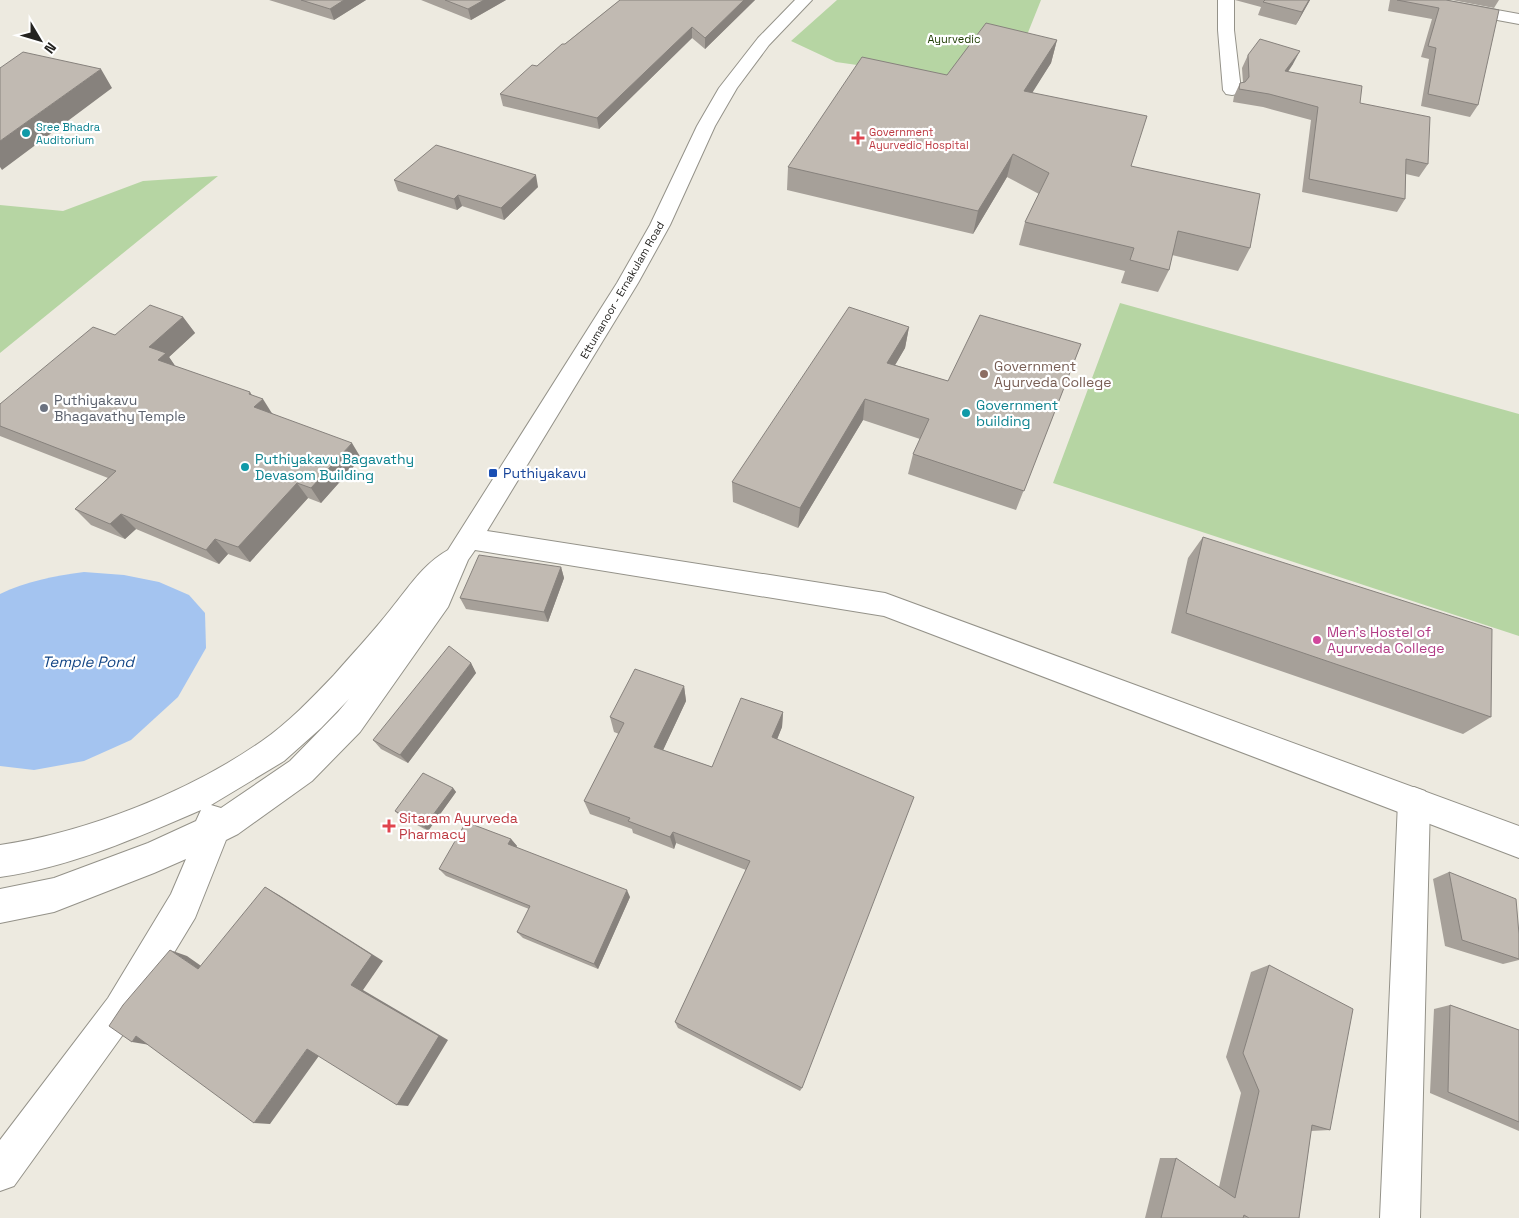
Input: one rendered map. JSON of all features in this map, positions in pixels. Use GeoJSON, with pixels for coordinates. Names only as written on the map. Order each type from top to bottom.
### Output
{"type":"FeatureCollection","features":[{"type":"Feature","properties":{"kind":"main road","name":"Ettumanoor - Ernakulam Road"},"geometry":{"type":"LineString","coordinates":[[0,906],[54,895],[154,857],[227,823],[301,771],[348,722],[438,599],[462,548],[583,358],[641,260],[728,88],[781,22],[804,0]]}},
{"type":"Feature","properties":{"kind":"main road"},"geometry":{"type":"LineString","coordinates":[[1226,0],[1226,30],[1232,90]]}},
{"type":"Feature","properties":{"kind":"main road"},"geometry":{"type":"LineString","coordinates":[[1416,0],[1519,19]]}},
{"type":"Feature","properties":{"kind":"main road","name":"Ettumanoor - Ernakulam Road"},"geometry":{"type":"LineString","coordinates":[[0,861],[27,857],[113,832],[208,792],[273,751],[311,718],[400,619],[434,574],[462,548]]}},
{"type":"Feature","properties":{"kind":"main road"},"geometry":{"type":"LineString","coordinates":[[462,548],[884,605],[1519,842]]}},
{"type":"Feature","properties":{"kind":"main road"},"geometry":{"type":"LineString","coordinates":[[0,1172],[120,1010],[183,906],[214,829],[208,792]]}},
{"type":"Feature","properties":{"kind":"main road"},"geometry":{"type":"LineString","coordinates":[[1400,1218],[1414,802]]}},
{"type":"Feature","properties":{"kind":"green space","name":"Ayurvedic"},"geometry":{"type":"Polygon","coordinates":[[[837,0],[1041,0],[1021,50],[963,80],[836,62],[791,41],[837,0]]]}},
{"type":"Feature","properties":{"kind":"green space"},"geometry":{"type":"Polygon","coordinates":[[[218,176],[0,353],[0,205],[63,211],[143,181],[218,176]]]}},
{"type":"Feature","properties":{"kind":"green space"},"geometry":{"type":"Polygon","coordinates":[[[1120,303],[1519,414],[1519,636],[1053,483],[1120,303]]]}},
{"type":"Feature","properties":{"kind":"water","name":"Temple Pond"},"geometry":{"type":"Polygon","coordinates":[[[84,572],[124,575],[159,582],[189,595],[205,613],[206,648],[178,697],[131,740],[84,761],[34,770],[0,766],[0,594],[41,580],[84,572]]]}},
{"type":"Feature","properties":{"kind":"building"},"geometry":{"type":"Polygon","coordinates":[[[301,0],[344,0],[330,9],[301,0]]]}},
{"type":"Feature","properties":{"kind":"building"},"geometry":{"type":"Polygon","coordinates":[[[445,0],[484,0],[468,9],[445,0]]]}},
{"type":"Feature","properties":{"kind":"building"},"geometry":{"type":"Polygon","coordinates":[[[620,0],[744,0],[705,38],[692,27],[597,118],[500,94],[532,65],[537,66],[562,44],[565,44],[620,0]]]}},
{"type":"Feature","properties":{"kind":"building"},"geometry":{"type":"Polygon","coordinates":[[[1265,0],[1309,0],[1302,12],[1263,2],[1265,0]]]}},
{"type":"Feature","properties":{"kind":"building"},"geometry":{"type":"Polygon","coordinates":[[[1397,0],[1446,0],[1499,10],[1478,105],[1428,94],[1436,48],[1428,46],[1439,8],[1397,0]]]}},
{"type":"Feature","properties":{"kind":"building"},"geometry":{"type":"Polygon","coordinates":[[[986,23],[1057,40],[1024,91],[1147,116],[1131,166],[1260,194],[1250,248],[1178,231],[1169,270],[1130,260],[1134,248],[1025,222],[1049,173],[1013,154],[978,211],[788,167],[862,57],[947,75],[986,23]]]}},
{"type":"Feature","properties":{"kind":"building"},"geometry":{"type":"Polygon","coordinates":[[[1260,39],[1300,51],[1285,71],[1362,86],[1360,103],[1430,117],[1428,164],[1406,159],[1405,199],[1309,179],[1318,107],[1269,94],[1239,89],[1240,83],[1245,82],[1249,77],[1248,55],[1260,39]]]}},
{"type":"Feature","properties":{"kind":"building"},"geometry":{"type":"Polygon","coordinates":[[[23,52],[101,69],[0,141],[0,68],[23,52]]]}},
{"type":"Feature","properties":{"kind":"building"},"geometry":{"type":"Polygon","coordinates":[[[436,145],[536,175],[501,208],[458,195],[454,199],[394,180],[436,145]]]}},
{"type":"Feature","properties":{"kind":"building"},"geometry":{"type":"Polygon","coordinates":[[[150,305],[183,317],[149,347],[166,353],[158,360],[250,392],[249,394],[263,399],[254,407],[352,443],[311,488],[297,483],[238,547],[215,539],[206,550],[121,514],[110,524],[75,509],[116,471],[0,426],[0,404],[93,327],[115,335],[150,305]]]}},
{"type":"Feature","properties":{"kind":"building"},"geometry":{"type":"Polygon","coordinates":[[[849,307],[909,327],[887,363],[948,381],[980,315],[1081,344],[1024,491],[913,454],[929,419],[865,399],[800,508],[732,482],[849,307]]]}},
{"type":"Feature","properties":{"kind":"building","name":"Men's Hostel of Ayurveda College"},"geometry":{"type":"Polygon","coordinates":[[[1203,537],[1492,629],[1491,717],[1186,613],[1203,537]]]}},
{"type":"Feature","properties":{"kind":"building"},"geometry":{"type":"Polygon","coordinates":[[[479,555],[561,567],[544,612],[460,598],[479,555]]]}},
{"type":"Feature","properties":{"kind":"building"},"geometry":{"type":"Polygon","coordinates":[[[449,646],[471,663],[400,755],[373,740],[449,646]]]}},
{"type":"Feature","properties":{"kind":"building"},"geometry":{"type":"Polygon","coordinates":[[[635,669],[684,686],[654,747],[712,767],[741,698],[783,712],[772,737],[914,797],[802,1088],[675,1022],[750,861],[673,832],[670,837],[628,821],[630,818],[584,801],[624,723],[610,717],[635,669]]]}},
{"type":"Feature","properties":{"kind":"building"},"geometry":{"type":"Polygon","coordinates":[[[423,773],[453,788],[424,827],[395,811],[423,773]]]}},
{"type":"Feature","properties":{"kind":"building"},"geometry":{"type":"Polygon","coordinates":[[[466,822],[511,839],[508,844],[627,890],[594,964],[517,932],[530,906],[439,869],[466,822]]]}},
{"type":"Feature","properties":{"kind":"building"},"geometry":{"type":"Polygon","coordinates":[[[1449,872],[1516,899],[1519,959],[1462,940],[1449,872]]]}},
{"type":"Feature","properties":{"kind":"building"},"geometry":{"type":"Polygon","coordinates":[[[265,887],[372,955],[351,985],[439,1036],[397,1105],[307,1049],[254,1123],[136,1036],[132,1042],[109,1026],[123,1005],[170,950],[198,969],[265,887]]]}},
{"type":"Feature","properties":{"kind":"building"},"geometry":{"type":"Polygon","coordinates":[[[1269,965],[1353,1009],[1330,1130],[1312,1125],[1299,1218],[1249,1218],[1244,1215],[1243,1218],[1161,1218],[1176,1158],[1235,1198],[1259,1091],[1243,1053],[1269,965]]]}},
{"type":"Feature","properties":{"kind":"building"},"geometry":{"type":"Polygon","coordinates":[[[1450,1005],[1519,1030],[1519,1122],[1448,1092],[1450,1005]]]}},
{"type":"Feature","properties":{"kind":"place","name":"Sree Bhadra Auditorium"},"geometry":{"type":"Point","coordinates":[26,133]}},
{"type":"Feature","properties":{"kind":"place","name":"Government Ayurvedic Hospital"},"geometry":{"type":"Point","coordinates":[858,138]}},
{"type":"Feature","properties":{"kind":"place","name":"Government Ayurveda College"},"geometry":{"type":"Point","coordinates":[984,374]}},
{"type":"Feature","properties":{"kind":"place","name":"Puthiyakavu Bhagavathy Temple"},"geometry":{"type":"Point","coordinates":[44,408]}},
{"type":"Feature","properties":{"kind":"place","name":"Government building"},"geometry":{"type":"Point","coordinates":[966,413]}},
{"type":"Feature","properties":{"kind":"place","name":"Puthiyakavu Bagavathy Devasom Building"},"geometry":{"type":"Point","coordinates":[245,467]}},
{"type":"Feature","properties":{"kind":"place","name":"Puthiyakavu"},"geometry":{"type":"Point","coordinates":[493,473]}},
{"type":"Feature","properties":{"kind":"place","name":"Men's Hostel of Ayurveda College"},"geometry":{"type":"Point","coordinates":[1317,640]}},
{"type":"Feature","properties":{"kind":"place","name":"Sitaram Ayurveda Pharmacy"},"geometry":{"type":"Point","coordinates":[389,826]}}]}
